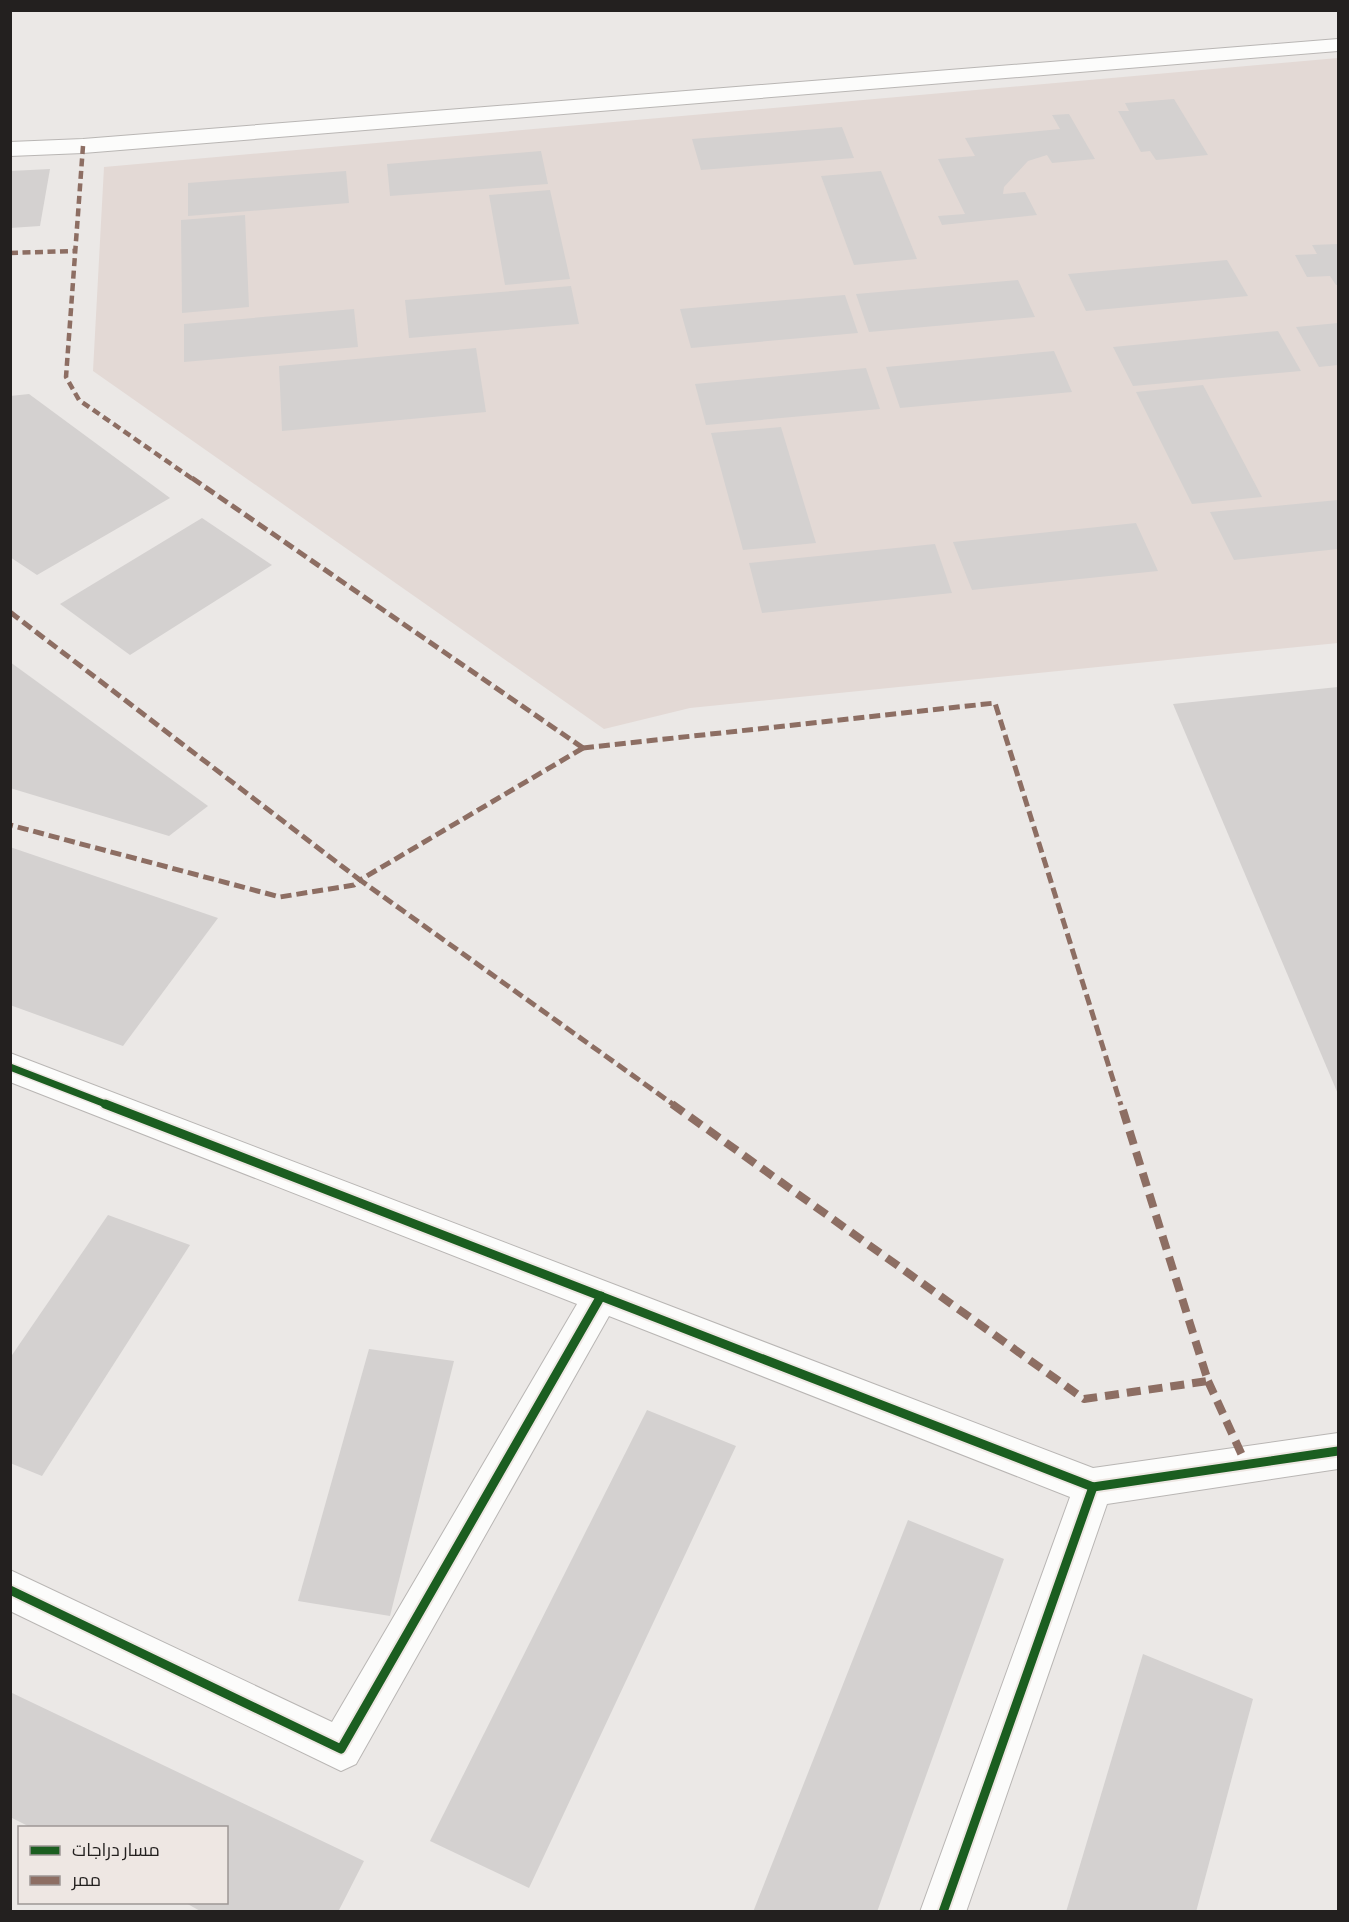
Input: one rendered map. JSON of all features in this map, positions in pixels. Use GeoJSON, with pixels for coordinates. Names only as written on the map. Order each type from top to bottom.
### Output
{"type":"FeatureCollection","features":[{"type":"Feature","properties":{"kind":"street"},"geometry":{"type":"LineString","coordinates":[[10,148],[95,145],[1338,45]]}},
{"type":"Feature","properties":{"kind":"street"},"geometry":{"type":"LineString","coordinates":[[10,1067],[1093,1487],[1338,1451]]}},
{"type":"Feature","properties":{"kind":"street"},"geometry":{"type":"LineString","coordinates":[[10,1590],[341,1749],[601,1296]]}},
{"type":"Feature","properties":{"kind":"street"},"geometry":{"type":"LineString","coordinates":[[943,1911],[1093,1487]]}},
{"type":"Feature","properties":{"kind":"shaded area"},"geometry":{"type":"Polygon","coordinates":[[[1338,58],[1338,643],[690,708],[604,729],[93,371],[104,167],[1338,58]]]}},
{"type":"Feature","properties":{"kind":"building"},"geometry":{"type":"Polygon","coordinates":[[[1174,99],[1208,155],[1156,160],[1150,151],[1141,152],[1118,111],[1129,111],[1125,103],[1174,99]]]}},
{"type":"Feature","properties":{"kind":"building"},"geometry":{"type":"Polygon","coordinates":[[[1069,114],[1095,159],[1052,163],[1047,155],[1028,161],[1004,187],[1003,194],[1025,192],[1037,215],[942,225],[938,216],[965,214],[938,159],[975,156],[965,138],[1060,129],[1052,115],[1069,114]]]}},
{"type":"Feature","properties":{"kind":"building"},"geometry":{"type":"Polygon","coordinates":[[[842,127],[854,158],[701,170],[692,139],[842,127]]]}},
{"type":"Feature","properties":{"kind":"building"},"geometry":{"type":"Polygon","coordinates":[[[541,151],[548,184],[390,196],[387,164],[541,151]]]}},
{"type":"Feature","properties":{"kind":"building"},"geometry":{"type":"Polygon","coordinates":[[[50,169],[40,226],[10,228],[10,171],[50,169]]]}},
{"type":"Feature","properties":{"kind":"building"},"geometry":{"type":"Polygon","coordinates":[[[346,171],[349,203],[188,216],[188,183],[346,171]]]}},
{"type":"Feature","properties":{"kind":"building"},"geometry":{"type":"Polygon","coordinates":[[[881,171],[917,259],[854,265],[821,176],[881,171]]]}},
{"type":"Feature","properties":{"kind":"building"},"geometry":{"type":"Polygon","coordinates":[[[550,190],[570,279],[505,285],[489,195],[550,190]]]}},
{"type":"Feature","properties":{"kind":"building"},"geometry":{"type":"Polygon","coordinates":[[[245,215],[249,307],[182,313],[181,220],[245,215]]]}},
{"type":"Feature","properties":{"kind":"building"},"geometry":{"type":"Polygon","coordinates":[[[1338,244],[1338,285],[1330,276],[1307,277],[1295,255],[1317,254],[1312,245],[1338,244]]]}},
{"type":"Feature","properties":{"kind":"building"},"geometry":{"type":"Polygon","coordinates":[[[1227,260],[1248,296],[1086,311],[1068,274],[1227,260]]]}},
{"type":"Feature","properties":{"kind":"building"},"geometry":{"type":"Polygon","coordinates":[[[1018,280],[1035,317],[869,332],[856,294],[1018,280]]]}},
{"type":"Feature","properties":{"kind":"building"},"geometry":{"type":"Polygon","coordinates":[[[571,286],[579,324],[409,338],[405,300],[571,286]]]}},
{"type":"Feature","properties":{"kind":"building"},"geometry":{"type":"Polygon","coordinates":[[[845,295],[858,333],[691,348],[680,309],[845,295]]]}},
{"type":"Feature","properties":{"kind":"building"},"geometry":{"type":"Polygon","coordinates":[[[354,309],[358,347],[184,362],[184,324],[354,309]]]}},
{"type":"Feature","properties":{"kind":"building"},"geometry":{"type":"Polygon","coordinates":[[[1338,323],[1338,365],[1319,367],[1296,327],[1338,323]]]}},
{"type":"Feature","properties":{"kind":"building"},"geometry":{"type":"Polygon","coordinates":[[[1278,331],[1301,371],[1133,386],[1113,347],[1278,331]]]}},
{"type":"Feature","properties":{"kind":"building"},"geometry":{"type":"Polygon","coordinates":[[[476,348],[486,412],[282,431],[279,366],[476,348]]]}},
{"type":"Feature","properties":{"kind":"building"},"geometry":{"type":"Polygon","coordinates":[[[1054,351],[1072,392],[900,408],[886,367],[1054,351]]]}},
{"type":"Feature","properties":{"kind":"building"},"geometry":{"type":"Polygon","coordinates":[[[866,368],[880,409],[706,425],[695,384],[866,368]]]}},
{"type":"Feature","properties":{"kind":"building"},"geometry":{"type":"Polygon","coordinates":[[[1203,385],[1262,497],[1192,504],[1136,392],[1203,385]]]}},
{"type":"Feature","properties":{"kind":"building"},"geometry":{"type":"Polygon","coordinates":[[[29,394],[170,498],[37,575],[10,557],[10,396],[29,394]]]}},
{"type":"Feature","properties":{"kind":"building"},"geometry":{"type":"Polygon","coordinates":[[[781,427],[816,543],[743,550],[711,433],[781,427]]]}},
{"type":"Feature","properties":{"kind":"building"},"geometry":{"type":"Polygon","coordinates":[[[1338,500],[1338,549],[1234,560],[1210,512],[1338,500]]]}},
{"type":"Feature","properties":{"kind":"building"},"geometry":{"type":"Polygon","coordinates":[[[202,518],[272,565],[130,655],[60,604],[202,518]]]}},
{"type":"Feature","properties":{"kind":"building"},"geometry":{"type":"Polygon","coordinates":[[[1136,523],[1158,571],[972,590],[953,542],[1136,523]]]}},
{"type":"Feature","properties":{"kind":"building"},"geometry":{"type":"Polygon","coordinates":[[[935,544],[952,593],[762,613],[749,563],[935,544]]]}},
{"type":"Feature","properties":{"kind":"building"},"geometry":{"type":"Polygon","coordinates":[[[10,662],[208,806],[169,836],[10,788],[10,662]]]}},
{"type":"Feature","properties":{"kind":"building"},"geometry":{"type":"Polygon","coordinates":[[[1338,687],[1338,1094],[1173,704],[1338,687]]]}},
{"type":"Feature","properties":{"kind":"building"},"geometry":{"type":"Polygon","coordinates":[[[10,847],[218,918],[123,1046],[10,1005],[10,847]]]}},
{"type":"Feature","properties":{"kind":"building"},"geometry":{"type":"Polygon","coordinates":[[[108,1215],[190,1245],[42,1476],[10,1463],[10,1358],[108,1215]]]}},
{"type":"Feature","properties":{"kind":"building"},"geometry":{"type":"Polygon","coordinates":[[[369,1349],[454,1361],[390,1616],[298,1601],[369,1349]]]}},
{"type":"Feature","properties":{"kind":"building"},"geometry":{"type":"Polygon","coordinates":[[[647,1410],[736,1446],[529,1888],[430,1841],[647,1410]]]}},
{"type":"Feature","properties":{"kind":"building"},"geometry":{"type":"Polygon","coordinates":[[[908,1520],[1004,1559],[877,1912],[753,1912],[908,1520]]]}},
{"type":"Feature","properties":{"kind":"building"},"geometry":{"type":"Polygon","coordinates":[[[1143,1654],[1253,1699],[1196,1912],[1066,1912],[1143,1654]]]}},
{"type":"Feature","properties":{"kind":"building"},"geometry":{"type":"Polygon","coordinates":[[[10,1692],[364,1861],[338,1912],[202,1912],[188,1904],[228,1904],[228,1826],[28,1826],[10,1817],[10,1692]]]}},
{"type":"Feature","properties":{"kind":"marked path"},"geometry":{"type":"LineString","coordinates":[[83,146],[66,377],[79,400],[583,748],[360,880],[1084,1399],[1208,1381],[995,703],[583,748]]}},
{"type":"Feature","properties":{"kind":"marked path"},"geometry":{"type":"LineString","coordinates":[[10,253],[74,251]]}},
{"type":"Feature","properties":{"kind":"marked path"},"geometry":{"type":"LineString","coordinates":[[10,612],[360,880],[354,885],[280,897],[10,825]]}},
{"type":"Feature","properties":{"kind":"marked path"},"geometry":{"type":"LineString","coordinates":[[1208,1381],[1246,1464]]}},
{"type":"Feature","properties":{"kind":"cycle path"},"geometry":{"type":"LineString","coordinates":[[10,1067],[1093,1487],[1338,1451]]}},
{"type":"Feature","properties":{"kind":"cycle path"},"geometry":{"type":"LineString","coordinates":[[10,1590],[341,1749],[601,1296]]}},
{"type":"Feature","properties":{"kind":"cycle path"},"geometry":{"type":"LineString","coordinates":[[943,1912],[1093,1487]]}}]}
